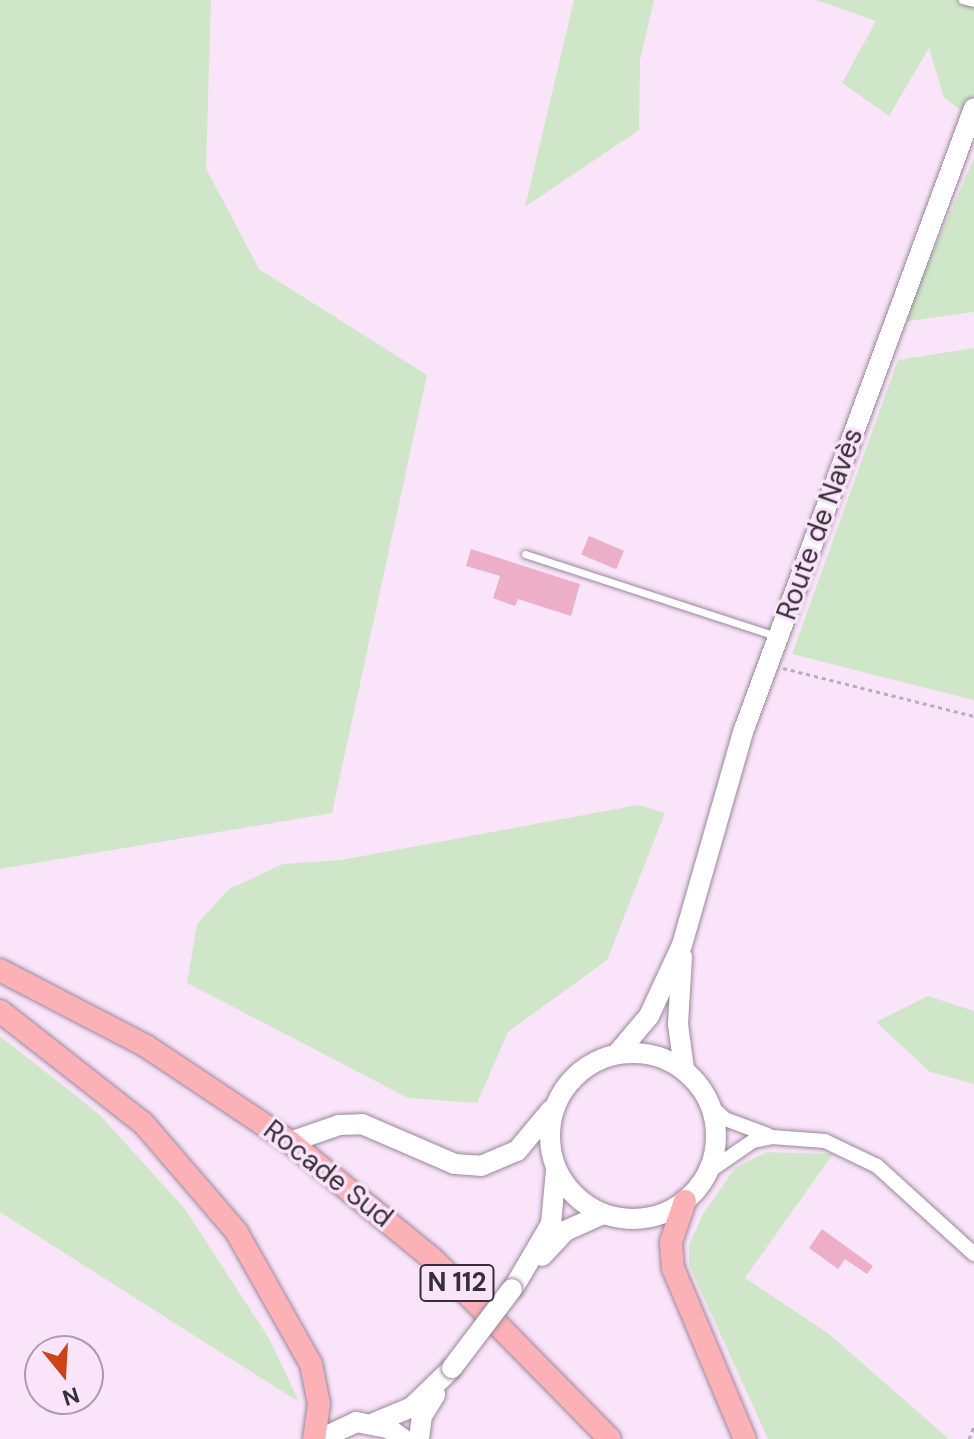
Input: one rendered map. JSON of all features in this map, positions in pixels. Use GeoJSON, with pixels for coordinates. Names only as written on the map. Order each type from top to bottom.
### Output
{"type":"FeatureCollection","features":[{"type":"Feature","properties":{"kind":"main road","name":"Route de Navès"},"geometry":{"type":"LineString","coordinates":[[290,1142],[339,1125],[362,1124],[455,1164],[481,1166],[517,1151],[580,1071],[617,1054],[649,1016],[682,945],[743,732],[974,108]]}},
{"type":"Feature","properties":{"kind":"main road","name":"Route de Navès"},"geometry":{"type":"LineString","coordinates":[[682,945],[678,1024],[684,1069],[711,1106]]}},
{"type":"Feature","properties":{"kind":"main road","name":"Rocade Sud"},"geometry":{"type":"LineString","coordinates":[[0,970],[146,1046],[290,1142],[433,1259],[610,1439]]}},
{"type":"Feature","properties":{"kind":"main road"},"geometry":{"type":"LineString","coordinates":[[0,1011],[143,1123],[236,1231],[311,1364],[319,1404],[317,1439]]}},
{"type":"Feature","properties":{"kind":"main road"},"geometry":{"type":"LineString","coordinates":[[617,1054],[640,1052],[684,1069]]}},
{"type":"Feature","properties":{"kind":"main road"},"geometry":{"type":"LineString","coordinates":[[513,1288],[551,1224],[556,1170],[550,1148],[555,1103]]}},
{"type":"Feature","properties":{"kind":"main road"},"geometry":{"type":"LineString","coordinates":[[711,1106],[715,1151],[708,1172],[685,1201],[671,1242],[673,1268],[745,1439]]}},
{"type":"Feature","properties":{"kind":"main road"},"geometry":{"type":"LineString","coordinates":[[556,1170],[584,1204],[603,1214],[646,1218],[685,1201]]}},
{"type":"Feature","properties":{"kind":"main road"},"geometry":{"type":"LineString","coordinates":[[419,1439],[422,1416],[451,1369],[513,1288],[565,1231],[603,1214]]}},
{"type":"Feature","properties":{"kind":"main road"},"geometry":{"type":"LineString","coordinates":[[317,1439],[338,1427],[374,1423],[412,1407],[451,1369]]}},
{"type":"Feature","properties":{"kind":"main road"},"geometry":{"type":"LineString","coordinates":[[374,1423],[403,1439]]}},
{"type":"Feature","properties":{"kind":"street"},"geometry":{"type":"LineString","coordinates":[[711,1106],[725,1119],[772,1137]]}},
{"type":"Feature","properties":{"kind":"street"},"geometry":{"type":"LineString","coordinates":[[708,1172],[739,1148],[772,1137],[802,1136],[848,1148],[877,1166],[974,1254]]}},
{"type":"Feature","properties":{"kind":"lane"},"geometry":{"type":"LineString","coordinates":[[962,0],[974,3]]}},
{"type":"Feature","properties":{"kind":"lane"},"geometry":{"type":"LineString","coordinates":[[525,554],[778,637]]}},
{"type":"Feature","properties":{"kind":"path"},"geometry":{"type":"LineString","coordinates":[[768,665],[974,716]]}},
{"type":"Feature","properties":{"kind":"path"},"geometry":{"type":"LineString","coordinates":[[969,1439],[974,1426]]}},
{"type":"Feature","properties":{"kind":"green space"},"geometry":{"type":"Polygon","coordinates":[[[0,0],[211,0],[206,168],[259,269],[427,375],[332,813],[0,869],[0,0]]]}},
{"type":"Feature","properties":{"kind":"green space"},"geometry":{"type":"Polygon","coordinates":[[[574,0],[654,0],[640,60],[639,130],[525,207],[574,0]]]}},
{"type":"Feature","properties":{"kind":"green space"},"geometry":{"type":"Polygon","coordinates":[[[816,0],[974,0],[974,119],[944,98],[929,48],[889,116],[842,83],[876,21],[816,0]]]}},
{"type":"Feature","properties":{"kind":"green space"},"geometry":{"type":"Polygon","coordinates":[[[974,158],[974,312],[902,322],[974,158]]]}},
{"type":"Feature","properties":{"kind":"green space"},"geometry":{"type":"Polygon","coordinates":[[[974,348],[974,700],[792,654],[898,360],[974,348]]]}},
{"type":"Feature","properties":{"kind":"green space"},"geometry":{"type":"Polygon","coordinates":[[[638,805],[665,813],[607,960],[508,1032],[477,1103],[408,1098],[187,983],[197,924],[229,889],[283,864],[341,860],[638,805]]]}},
{"type":"Feature","properties":{"kind":"green space"},"geometry":{"type":"Polygon","coordinates":[[[928,996],[974,1011],[974,1084],[930,1072],[876,1022],[928,996]]]}},
{"type":"Feature","properties":{"kind":"green space"},"geometry":{"type":"Polygon","coordinates":[[[0,1036],[99,1114],[185,1209],[270,1340],[299,1402],[0,1212],[0,1036]]]}},
{"type":"Feature","properties":{"kind":"green space"},"geometry":{"type":"Polygon","coordinates":[[[767,1152],[833,1154],[745,1278],[829,1334],[949,1439],[768,1439],[689,1265],[689,1245],[703,1214],[735,1168],[767,1152]]]}},
{"type":"Feature","properties":{"kind":"building"},"geometry":{"type":"Polygon","coordinates":[[[589,536],[624,551],[616,569],[581,554],[589,536]]]}},
{"type":"Feature","properties":{"kind":"building"},"geometry":{"type":"Polygon","coordinates":[[[471,549],[580,584],[571,616],[518,599],[515,606],[493,598],[500,576],[466,566],[471,549]]]}},
{"type":"Feature","properties":{"kind":"building"},"geometry":{"type":"Polygon","coordinates":[[[822,1229],[873,1266],[867,1274],[845,1259],[838,1269],[809,1248],[822,1229]]]}}]}
